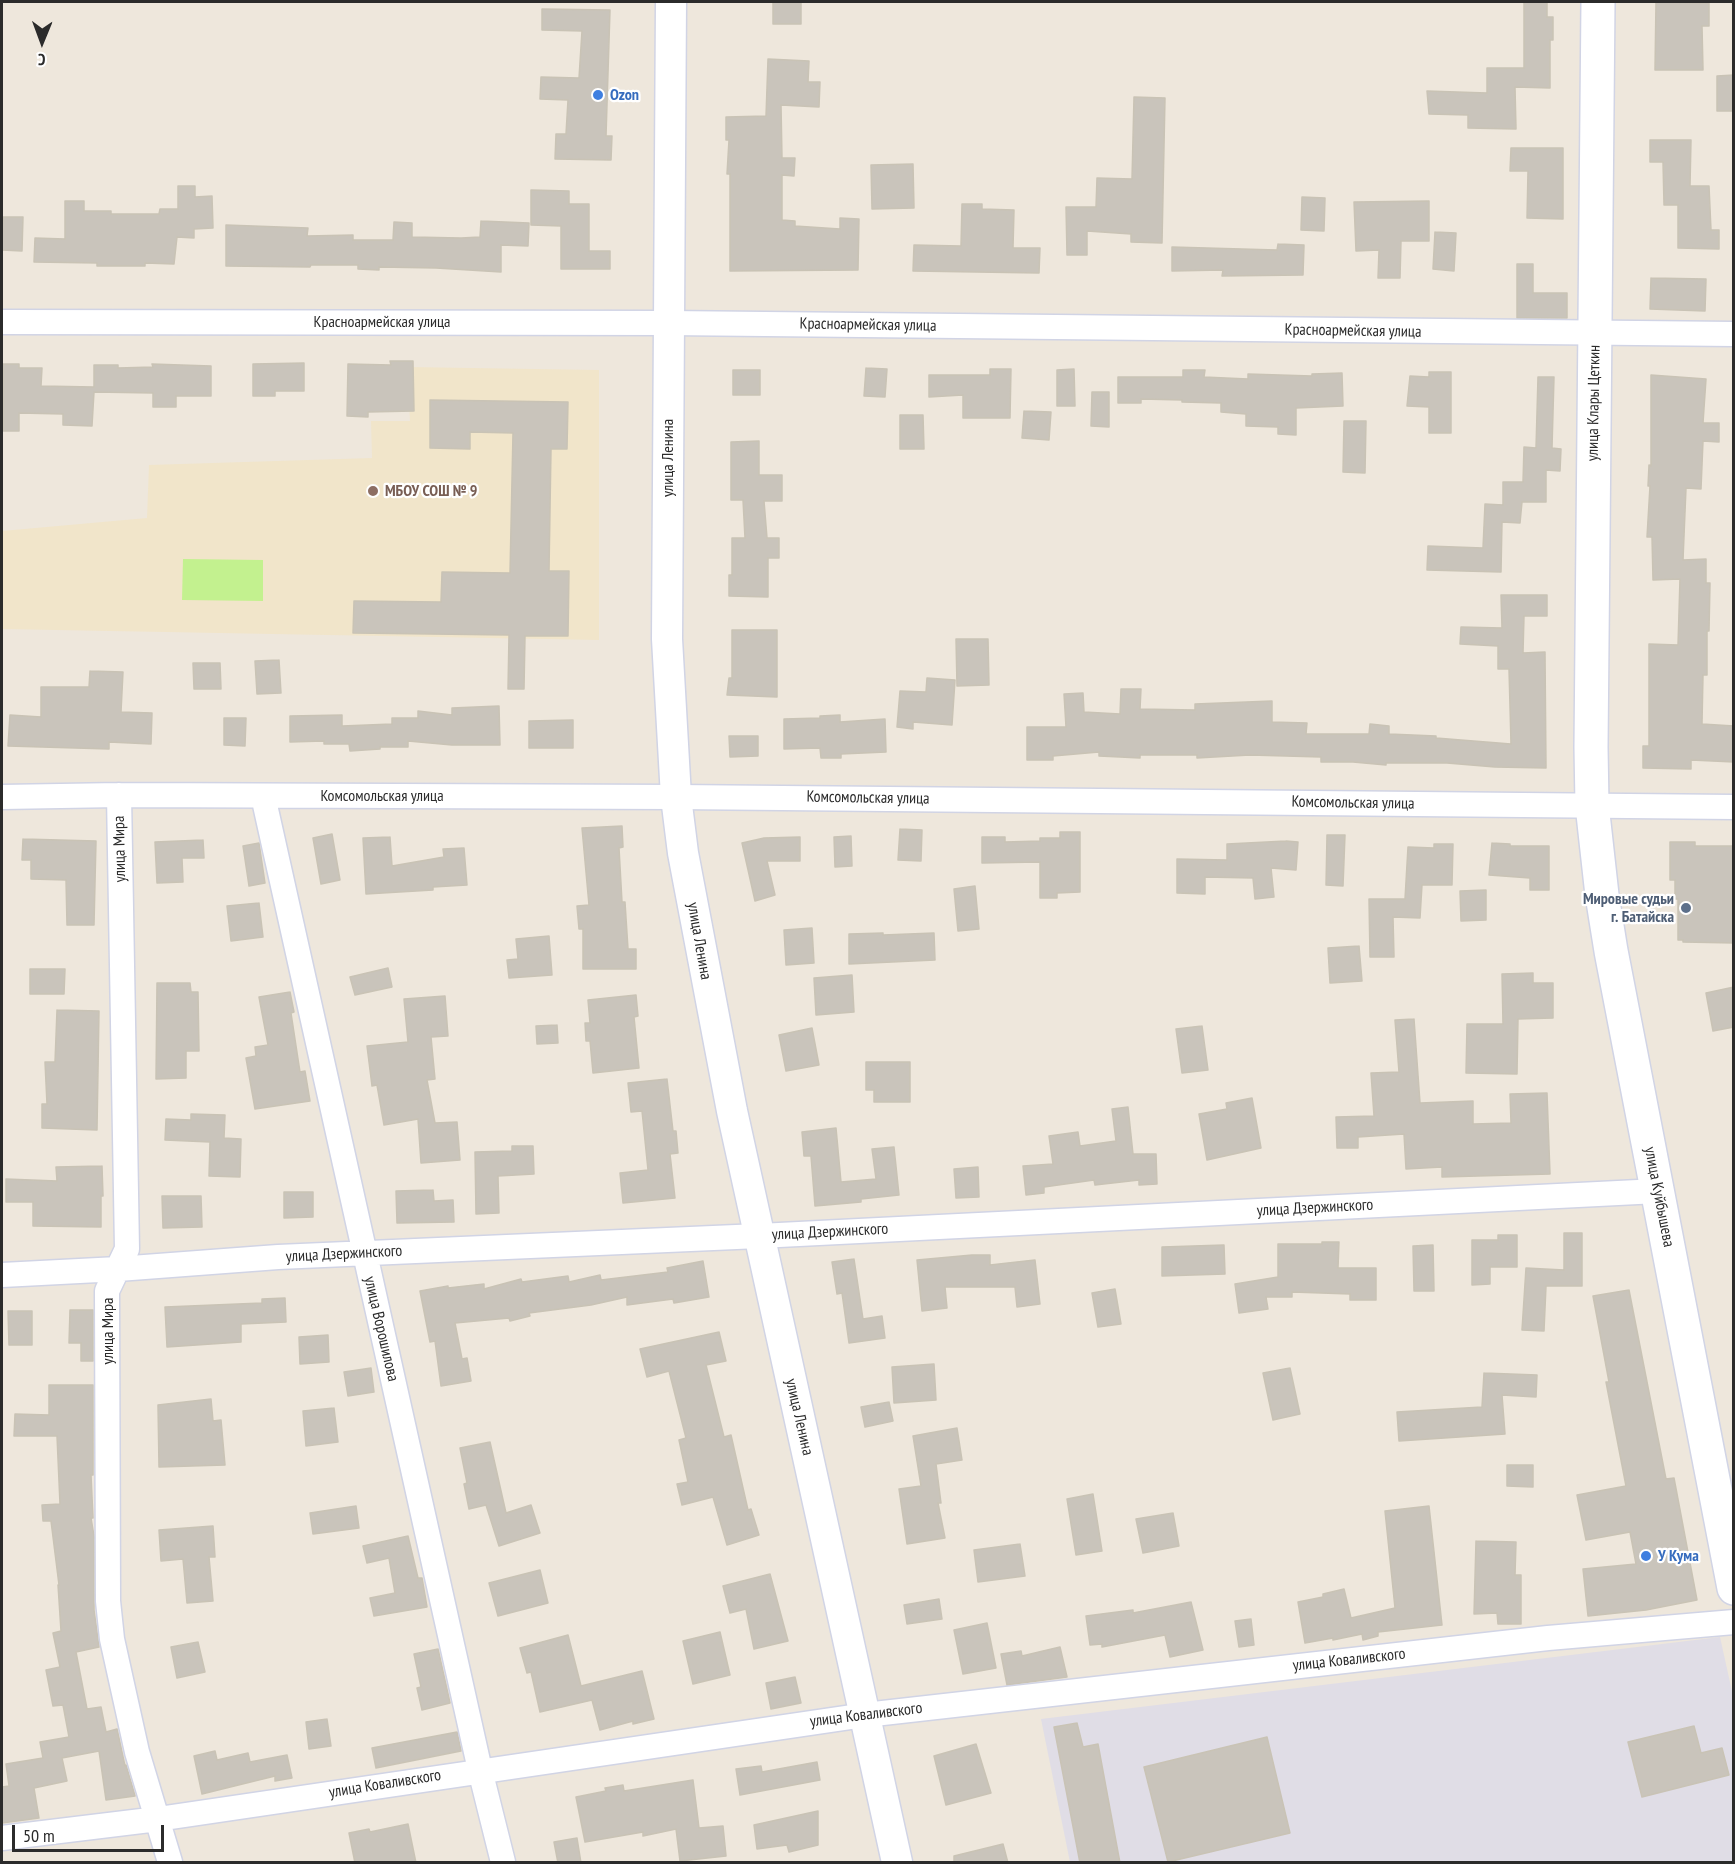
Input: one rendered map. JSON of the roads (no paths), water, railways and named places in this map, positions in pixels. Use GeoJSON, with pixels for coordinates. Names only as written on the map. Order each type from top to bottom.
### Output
{"type":"FeatureCollection","features":[{"type":"Feature","properties":{"kind":"main road","name":"улица Клары Цеткин"},"geometry":{"type":"LineString","coordinates":[[1592,805],[1598,2]]}},
{"type":"Feature","properties":{"kind":"main road","name":"улица Куйбышева"},"geometry":{"type":"LineString","coordinates":[[1592,805],[1611,951],[1734,1588]]}},
{"type":"Feature","properties":{"kind":"street","name":"улица Ленина"},"geometry":{"type":"LineString","coordinates":[[671,2],[667,639],[676,797],[683,853],[708,990],[759,1236],[897,1863]]}},
{"type":"Feature","properties":{"kind":"street","name":"Красноармейская улица"},"geometry":{"type":"LineString","coordinates":[[2,322],[668,322],[1734,334]]}},
{"type":"Feature","properties":{"kind":"street","name":"улица Мира"},"geometry":{"type":"LineString","coordinates":[[119,795],[127,1249],[107,1291],[108,1601],[112,1639],[137,1752],[170,1863]]}},
{"type":"Feature","properties":{"kind":"street","name":"Комсомольская улица"},"geometry":{"type":"LineString","coordinates":[[2,797],[262,795],[676,797],[1734,807]]}},
{"type":"Feature","properties":{"kind":"street","name":"улица Ворошилова"},"geometry":{"type":"LineString","coordinates":[[262,795],[480,1770],[503,1863]]}},
{"type":"Feature","properties":{"kind":"street","name":"улица Дзержинского"},"geometry":{"type":"LineString","coordinates":[[2,1275],[278,1257],[759,1236],[1658,1191]]}},
{"type":"Feature","properties":{"kind":"street","name":"улица Коваливского"},"geometry":{"type":"LineString","coordinates":[[2,1838],[158,1818],[865,1714],[1548,1638],[1734,1622]]}},
{"type":"Feature","properties":{"kind":"place","name":"Ozon"},"geometry":{"type":"Point","coordinates":[598,95]}},
{"type":"Feature","properties":{"kind":"place","name":"МБОУ СОШ № 9"},"geometry":{"type":"Point","coordinates":[373,491]}},
{"type":"Feature","properties":{"kind":"place","name":"Мировые судьи г. Батайска"},"geometry":{"type":"Point","coordinates":[1686,908]}},
{"type":"Feature","properties":{"kind":"place","name":"У Кума"},"geometry":{"type":"Point","coordinates":[1646,1556]}}]}
